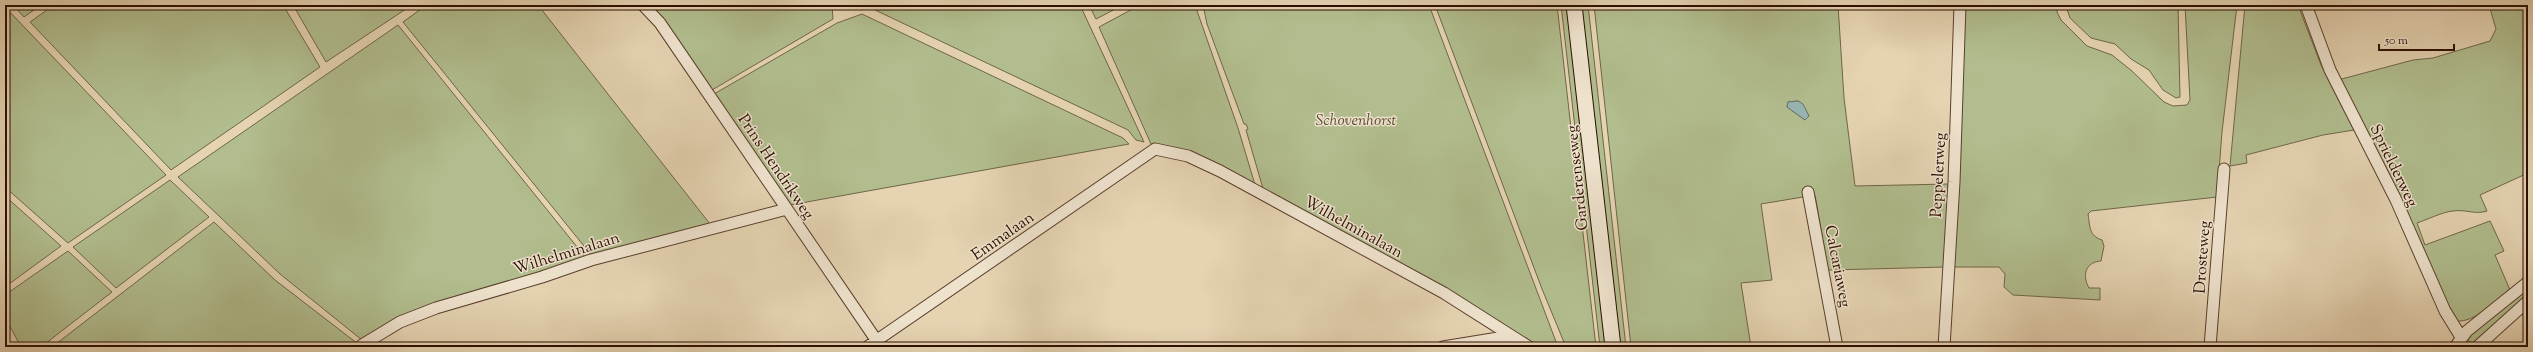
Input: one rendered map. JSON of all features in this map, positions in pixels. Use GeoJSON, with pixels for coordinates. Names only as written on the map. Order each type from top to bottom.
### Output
{"type":"FeatureCollection","features":[{"type":"Feature","properties":{"kind":"main road","name":"Garderenseweg"},"geometry":{"type":"LineString","coordinates":[[1574,5],[1613,347]]}},
{"type":"Feature","properties":{"kind":"street","name":"Prins Hendrikweg"},"geometry":{"type":"LineString","coordinates":[[643,5],[660,23],[879,344]]}},
{"type":"Feature","properties":{"kind":"street","name":"Peppelerweg"},"geometry":{"type":"LineString","coordinates":[[1944,347],[1954,182],[1960,5]]}},
{"type":"Feature","properties":{"kind":"street","name":"Sprielderweg"},"geometry":{"type":"LineString","coordinates":[[2306,5],[2330,70],[2396,200],[2445,311],[2461,337]]}},
{"type":"Feature","properties":{"kind":"street","name":"Wilhelminalaan"},"geometry":{"type":"LineString","coordinates":[[1155,149],[1188,156],[1220,171],[1444,293],[1529,347]]}},
{"type":"Feature","properties":{"kind":"street","name":"Emmalaan"},"geometry":{"type":"LineString","coordinates":[[867,347],[879,344],[1155,149]]}},
{"type":"Feature","properties":{"kind":"street","name":"Drosteweg"},"geometry":{"type":"LineString","coordinates":[[2210,347],[2224,169]]}},
{"type":"Feature","properties":{"kind":"street","name":"Calcariaweg"},"geometry":{"type":"LineString","coordinates":[[1808,192],[1838,347]]}},
{"type":"Feature","properties":{"kind":"street","name":"Wilhelminalaan"},"geometry":{"type":"LineString","coordinates":[[363,346],[400,322],[436,308],[542,277],[591,260],[787,209]]}},
{"type":"Feature","properties":{"kind":"street"},"geometry":{"type":"LineString","coordinates":[[2455,347],[2461,337],[2528,282]]}},
{"type":"Feature","properties":{"kind":"street"},"geometry":{"type":"LineString","coordinates":[[2477,347],[2528,301]]}},
{"type":"Feature","properties":{"kind":"street"},"geometry":{"type":"LineString","coordinates":[[1443,347],[1511,336]]}},
{"type":"Feature","properties":{"kind":"green space"},"geometry":{"type":"Polygon","coordinates":[[[13,5],[41,5],[24,17],[13,5]]]}},
{"type":"Feature","properties":{"kind":"green space"},"geometry":{"type":"Polygon","coordinates":[[[54,5],[283,5],[320,67],[171,170],[30,22],[54,5]]]}},
{"type":"Feature","properties":{"kind":"green space"},"geometry":{"type":"Polygon","coordinates":[[[293,5],[412,5],[326,62],[293,5]]]}},
{"type":"Feature","properties":{"kind":"green space"},"geometry":{"type":"Polygon","coordinates":[[[434,5],[538,5],[710,224],[592,256],[403,22],[421,9],[434,5]]]}},
{"type":"Feature","properties":{"kind":"green space"},"geometry":{"type":"Polygon","coordinates":[[[651,5],[832,5],[833,19],[712,90],[663,18],[651,5]]]}},
{"type":"Feature","properties":{"kind":"green space"},"geometry":{"type":"Polygon","coordinates":[[[883,5],[1080,5],[1144,142],[1136,140],[1128,130],[875,10],[883,5]]]}},
{"type":"Feature","properties":{"kind":"green space"},"geometry":{"type":"Polygon","coordinates":[[[1089,5],[1123,5],[1096,19],[1089,5]]]}},
{"type":"Feature","properties":{"kind":"green space"},"geometry":{"type":"Polygon","coordinates":[[[1140,5],[1195,5],[1238,128],[1256,188],[1190,153],[1151,144],[1099,27],[1140,5]]]}},
{"type":"Feature","properties":{"kind":"green space","name":"Schovenhorst"},"geometry":{"type":"Polygon","coordinates":[[[1203,5],[1429,5],[1558,347],[1535,347],[1264,192],[1246,130],[1248,129],[1246,124],[1244,124],[1207,24],[1203,5]]]}},
{"type":"Feature","properties":{"kind":"green space"},"geometry":{"type":"Polygon","coordinates":[[[1435,5],[1557,5],[1596,347],[1566,347],[1542,289],[1435,5]]]}},
{"type":"Feature","properties":{"kind":"green space"},"geometry":{"type":"Polygon","coordinates":[[[1561,5],[1569,5],[1607,347],[1600,347],[1561,5]]]}},
{"type":"Feature","properties":{"kind":"green space"},"geometry":{"type":"Polygon","coordinates":[[[1581,5],[1588,5],[1626,347],[1617,347],[1581,5]]]}},
{"type":"Feature","properties":{"kind":"green space"},"geometry":{"type":"Polygon","coordinates":[[[1594,5],[1838,5],[1844,98],[1855,186],[1949,184],[1946,267],[1828,270],[1815,195],[1761,204],[1772,280],[1741,283],[1751,347],[1631,347],[1594,5]],[[1798,101],[1788,102],[1787,107],[1805,120],[1809,116],[1802,104],[1798,101]]]}},
{"type":"Feature","properties":{"kind":"green space"},"geometry":{"type":"Polygon","coordinates":[[[1965,5],[2057,5],[2057,12],[2061,20],[2087,46],[2112,55],[2132,71],[2164,102],[2173,106],[2187,105],[2190,100],[2185,5],[2237,5],[2222,132],[2217,197],[2091,211],[2088,214],[2092,233],[2102,240],[2104,246],[2101,261],[2091,264],[2088,267],[2086,270],[2086,279],[2089,288],[2100,288],[2100,300],[2013,295],[2004,287],[2005,274],[1999,267],[1953,267],[1965,5]]]}},
{"type":"Feature","properties":{"kind":"green space"},"geometry":{"type":"Polygon","coordinates":[[[2178,5],[2180,97],[2176,98],[2163,90],[2149,70],[2131,59],[2115,44],[2091,38],[2070,18],[2066,6],[2178,5]]]}},
{"type":"Feature","properties":{"kind":"green space"},"geometry":{"type":"Polygon","coordinates":[[[2245,5],[2298,5],[2321,65],[2354,130],[2323,135],[2246,155],[2247,163],[2230,166],[2245,5]]]}},
{"type":"Feature","properties":{"kind":"green space"},"geometry":{"type":"Polygon","coordinates":[[[2489,5],[2528,5],[2528,173],[2480,195],[2487,211],[2449,212],[2417,223],[2425,245],[2490,221],[2504,251],[2495,255],[2510,290],[2477,315],[2463,321],[2456,321],[2450,313],[2338,80],[2413,60],[2433,58],[2490,41],[2496,29],[2489,5]]]}},
{"type":"Feature","properties":{"kind":"green space"},"geometry":{"type":"Polygon","coordinates":[[[5,7],[166,175],[68,243],[5,187],[5,7]]]}},
{"type":"Feature","properties":{"kind":"green space"},"geometry":{"type":"Polygon","coordinates":[[[862,14],[1123,138],[1129,144],[790,205],[714,94],[837,23],[862,14]]]}},
{"type":"Feature","properties":{"kind":"green space"},"geometry":{"type":"Polygon","coordinates":[[[398,25],[586,258],[362,340],[280,274],[178,177],[398,25]]]}},
{"type":"Feature","properties":{"kind":"green space"},"geometry":{"type":"Polygon","coordinates":[[[170,180],[209,217],[116,288],[73,247],[170,180]]]}},
{"type":"Feature","properties":{"kind":"green space"},"geometry":{"type":"Polygon","coordinates":[[[5,196],[61,246],[5,287],[5,196]]]}},
{"type":"Feature","properties":{"kind":"green space"},"geometry":{"type":"Polygon","coordinates":[[[214,222],[275,280],[358,344],[354,347],[52,347],[214,222]]]}},
{"type":"Feature","properties":{"kind":"green space"},"geometry":{"type":"Polygon","coordinates":[[[68,251],[112,292],[41,347],[21,347],[5,317],[5,295],[68,251]]]}},
{"type":"Feature","properties":{"kind":"green space"},"geometry":{"type":"Polygon","coordinates":[[[2528,289],[2528,297],[2474,344],[2467,340],[2468,337],[2528,289]]]}},
{"type":"Feature","properties":{"kind":"water"},"geometry":{"type":"Polygon","coordinates":[[[1798,101],[1803,104],[1809,116],[1805,120],[1787,107],[1788,102],[1798,101]]]}}]}
